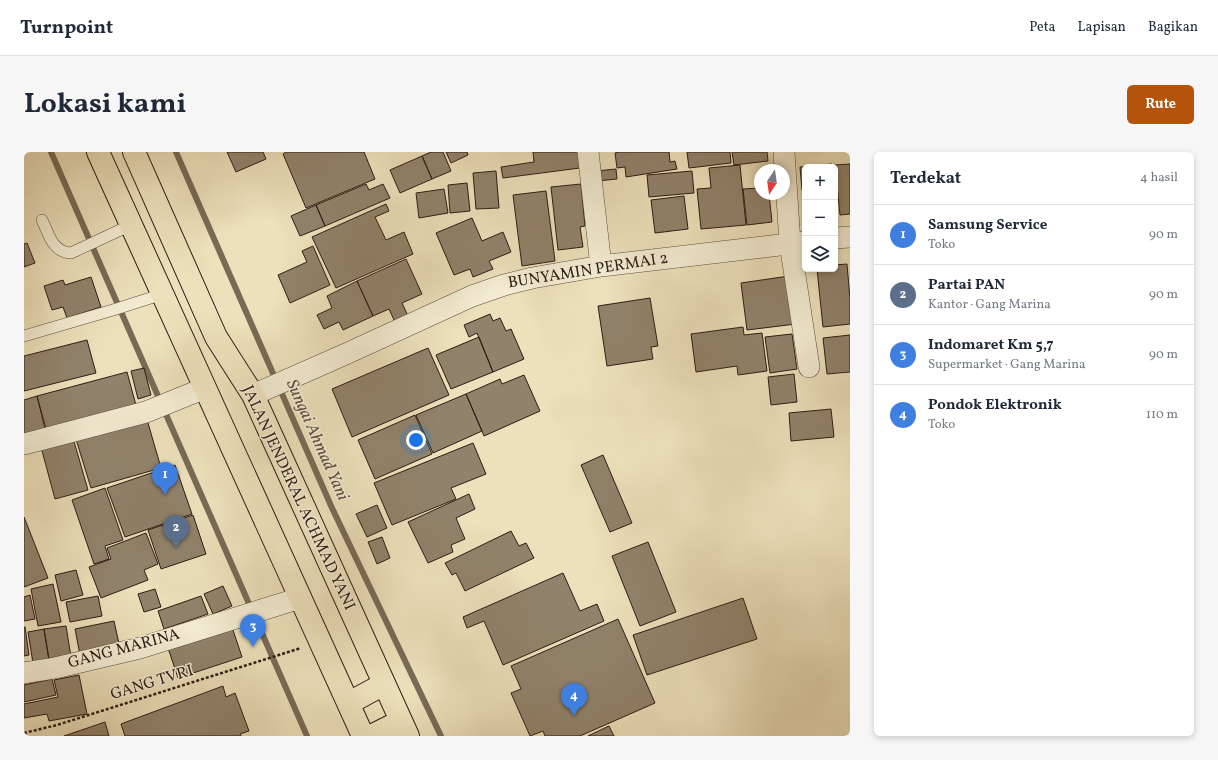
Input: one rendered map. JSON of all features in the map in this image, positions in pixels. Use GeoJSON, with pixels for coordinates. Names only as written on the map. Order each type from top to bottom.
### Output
{"type":"FeatureCollection","features":[{"type":"Feature","properties":{"kind":"highway"},"geometry":{"type":"LineString","coordinates":[[98,152],[131,225],[154,297],[205,388],[363,736]]}},
{"type":"Feature","properties":{"kind":"highway","name":"JALAN JENDERAL ACHMAD YANI"},"geometry":{"type":"LineString","coordinates":[[134,152],[216,337],[261,392],[384,684],[405,728]]}},
{"type":"Feature","properties":{"kind":"highway"},"geometry":{"type":"LineString","coordinates":[[349,703],[384,684]]}},
{"type":"Feature","properties":{"kind":"highway"},"geometry":{"type":"LineString","coordinates":[[371,736],[405,728]]}},
{"type":"Feature","properties":{"kind":"street"},"geometry":{"type":"LineString","coordinates":[[588,152],[601,266]]}},
{"type":"Feature","properties":{"kind":"street"},"geometry":{"type":"LineString","coordinates":[[784,152],[798,242],[809,367]]}},
{"type":"Feature","properties":{"kind":"street"},"geometry":{"type":"LineString","coordinates":[[838,238],[850,236]]}},
{"type":"Feature","properties":{"kind":"street","name":"BUNYAMIN PERMAI 2"},"geometry":{"type":"LineString","coordinates":[[261,392],[472,296],[504,284],[601,266],[798,242]]}},
{"type":"Feature","properties":{"kind":"street"},"geometry":{"type":"LineString","coordinates":[[24,444],[146,412],[205,388]]}},
{"type":"Feature","properties":{"kind":"street","name":"GANG MARINA"},"geometry":{"type":"LineString","coordinates":[[24,673],[54,668],[140,648],[300,598]]}},
{"type":"Feature","properties":{"kind":"lane"},"geometry":{"type":"LineString","coordinates":[[42,220],[55,247],[59,250],[71,252],[131,225]]}},
{"type":"Feature","properties":{"kind":"lane"},"geometry":{"type":"LineString","coordinates":[[24,336],[154,297]]}},
{"type":"Feature","properties":{"kind":"path","name":"GANG TVRI"},"geometry":{"type":"LineString","coordinates":[[24,733],[57,725],[286,652]]}},
{"type":"Feature","properties":{"kind":"building"},"geometry":{"type":"Polygon","coordinates":[[[227,152],[263,152],[266,159],[236,172],[227,152]]]}},
{"type":"Feature","properties":{"kind":"building"},"geometry":{"type":"Polygon","coordinates":[[[286,152],[364,152],[375,179],[306,208],[283,154],[286,152]]]}},
{"type":"Feature","properties":{"kind":"building"},"geometry":{"type":"Polygon","coordinates":[[[431,152],[443,152],[451,171],[432,179],[422,156],[431,152]]]}},
{"type":"Feature","properties":{"kind":"building"},"geometry":{"type":"Polygon","coordinates":[[[446,152],[467,152],[468,155],[451,163],[446,152]]]}},
{"type":"Feature","properties":{"kind":"building"},"geometry":{"type":"Polygon","coordinates":[[[533,152],[578,152],[580,168],[503,178],[501,167],[534,162],[533,152]]]}},
{"type":"Feature","properties":{"kind":"building"},"geometry":{"type":"Polygon","coordinates":[[[669,152],[670,162],[675,161],[677,169],[626,177],[625,167],[617,168],[615,153],[669,152]]]}},
{"type":"Feature","properties":{"kind":"building"},"geometry":{"type":"Polygon","coordinates":[[[687,152],[730,152],[731,163],[689,168],[687,152]]]}},
{"type":"Feature","properties":{"kind":"building"},"geometry":{"type":"Polygon","coordinates":[[[732,152],[767,152],[768,161],[734,165],[732,152]]]}},
{"type":"Feature","properties":{"kind":"building"},"geometry":{"type":"Polygon","coordinates":[[[422,156],[432,179],[400,193],[390,170],[422,156]]]}},
{"type":"Feature","properties":{"kind":"building"},"geometry":{"type":"Polygon","coordinates":[[[850,164],[850,214],[840,215],[838,195],[838,165],[850,164]]]}},
{"type":"Feature","properties":{"kind":"building"},"geometry":{"type":"Polygon","coordinates":[[[740,165],[746,225],[701,229],[697,189],[711,188],[709,168],[740,165]]]}},
{"type":"Feature","properties":{"kind":"building"},"geometry":{"type":"Polygon","coordinates":[[[800,167],[802,167],[802,190],[800,167]]]}},
{"type":"Feature","properties":{"kind":"building"},"geometry":{"type":"Polygon","coordinates":[[[616,169],[617,179],[597,181],[596,171],[616,169]]]}},
{"type":"Feature","properties":{"kind":"building"},"geometry":{"type":"Polygon","coordinates":[[[496,171],[499,208],[476,209],[473,173],[496,171]]]}},
{"type":"Feature","properties":{"kind":"building"},"geometry":{"type":"Polygon","coordinates":[[[692,171],[694,193],[649,197],[647,175],[692,171]]]}},
{"type":"Feature","properties":{"kind":"building"},"geometry":{"type":"Polygon","coordinates":[[[467,183],[470,211],[450,213],[448,185],[467,183]]]}},
{"type":"Feature","properties":{"kind":"building"},"geometry":{"type":"Polygon","coordinates":[[[366,184],[369,190],[383,184],[390,198],[325,226],[316,205],[366,184]]]}},
{"type":"Feature","properties":{"kind":"building"},"geometry":{"type":"Polygon","coordinates":[[[581,184],[585,226],[580,227],[583,247],[558,250],[551,187],[581,184]]]}},
{"type":"Feature","properties":{"kind":"building"},"geometry":{"type":"Polygon","coordinates":[[[754,188],[754,200],[770,200],[772,222],[747,225],[743,189],[754,188]]]}},
{"type":"Feature","properties":{"kind":"building"},"geometry":{"type":"Polygon","coordinates":[[[444,189],[448,213],[419,218],[416,193],[444,189]]]}},
{"type":"Feature","properties":{"kind":"building"},"geometry":{"type":"Polygon","coordinates":[[[546,191],[555,261],[522,266],[513,195],[546,191]]]}},
{"type":"Feature","properties":{"kind":"building"},"geometry":{"type":"Polygon","coordinates":[[[684,196],[688,229],[655,233],[651,200],[684,196]]]}},
{"type":"Feature","properties":{"kind":"building"},"geometry":{"type":"Polygon","coordinates":[[[386,204],[389,211],[375,217],[386,240],[404,232],[413,254],[336,288],[312,237],[386,204]]]}},
{"type":"Feature","properties":{"kind":"building"},"geometry":{"type":"Polygon","coordinates":[[[316,205],[325,226],[300,236],[291,216],[316,205]]]}},
{"type":"Feature","properties":{"kind":"building"},"geometry":{"type":"Polygon","coordinates":[[[472,218],[482,241],[503,232],[511,252],[489,261],[493,269],[473,277],[470,269],[454,275],[436,233],[472,218]]]}},
{"type":"Feature","properties":{"kind":"building"},"geometry":{"type":"Polygon","coordinates":[[[27,243],[35,263],[24,267],[24,244],[27,243]]]}},
{"type":"Feature","properties":{"kind":"building"},"geometry":{"type":"Polygon","coordinates":[[[313,246],[330,285],[290,303],[278,275],[307,262],[302,251],[313,246]]]}},
{"type":"Feature","properties":{"kind":"building"},"geometry":{"type":"Polygon","coordinates":[[[406,259],[422,294],[402,303],[408,316],[395,322],[389,309],[373,316],[357,281],[406,259]]]}},
{"type":"Feature","properties":{"kind":"building"},"geometry":{"type":"Polygon","coordinates":[[[847,264],[850,299],[850,324],[823,327],[817,272],[838,272],[838,265],[847,264]]]}},
{"type":"Feature","properties":{"kind":"building"},"geometry":{"type":"Polygon","coordinates":[[[789,276],[796,324],[747,330],[741,283],[789,276]]]}},
{"type":"Feature","properties":{"kind":"building"},"geometry":{"type":"Polygon","coordinates":[[[91,277],[101,307],[67,318],[63,307],[52,310],[44,286],[63,280],[65,285],[91,277]]]}},
{"type":"Feature","properties":{"kind":"building"},"geometry":{"type":"Polygon","coordinates":[[[357,281],[373,316],[343,330],[339,322],[324,329],[317,315],[332,308],[327,296],[357,281]]]}},
{"type":"Feature","properties":{"kind":"building"},"geometry":{"type":"Polygon","coordinates":[[[650,298],[658,346],[651,347],[653,359],[607,366],[598,306],[650,298]]]}},
{"type":"Feature","properties":{"kind":"building"},"geometry":{"type":"Polygon","coordinates":[[[490,314],[493,321],[500,318],[506,331],[511,329],[524,359],[493,372],[477,333],[469,337],[464,325],[490,314]]]}},
{"type":"Feature","properties":{"kind":"building"},"geometry":{"type":"Polygon","coordinates":[[[743,327],[744,335],[762,333],[767,371],[738,375],[737,366],[696,372],[691,334],[743,327]]]}},
{"type":"Feature","properties":{"kind":"building"},"geometry":{"type":"Polygon","coordinates":[[[792,334],[797,369],[770,373],[765,337],[792,334]]]}},
{"type":"Feature","properties":{"kind":"building"},"geometry":{"type":"Polygon","coordinates":[[[850,335],[850,372],[827,374],[823,338],[850,335]]]}},
{"type":"Feature","properties":{"kind":"building"},"geometry":{"type":"Polygon","coordinates":[[[479,337],[493,372],[451,389],[436,355],[479,337]]]}},
{"type":"Feature","properties":{"kind":"building"},"geometry":{"type":"Polygon","coordinates":[[[87,340],[96,373],[24,391],[24,356],[87,340]]]}},
{"type":"Feature","properties":{"kind":"building"},"geometry":{"type":"Polygon","coordinates":[[[428,348],[449,395],[352,437],[332,389],[428,348]]]}},
{"type":"Feature","properties":{"kind":"building"},"geometry":{"type":"Polygon","coordinates":[[[144,368],[151,395],[138,399],[131,371],[144,368]]]}},
{"type":"Feature","properties":{"kind":"building"},"geometry":{"type":"Polygon","coordinates":[[[127,372],[137,409],[47,433],[37,396],[127,372]]]}},
{"type":"Feature","properties":{"kind":"building"},"geometry":{"type":"Polygon","coordinates":[[[794,374],[797,402],[771,405],[768,377],[794,374]]]}},
{"type":"Feature","properties":{"kind":"building"},"geometry":{"type":"Polygon","coordinates":[[[524,375],[540,411],[484,436],[466,394],[500,379],[502,384],[524,375]]]}},
{"type":"Feature","properties":{"kind":"building"},"geometry":{"type":"Polygon","coordinates":[[[466,394],[482,431],[433,453],[416,415],[466,394]]]}},
{"type":"Feature","properties":{"kind":"building"},"geometry":{"type":"Polygon","coordinates":[[[37,396],[46,433],[24,438],[24,400],[37,396]]]}},
{"type":"Feature","properties":{"kind":"building"},"geometry":{"type":"Polygon","coordinates":[[[831,409],[834,437],[791,441],[789,413],[831,409]]]}},
{"type":"Feature","properties":{"kind":"building"},"geometry":{"type":"Polygon","coordinates":[[[415,415],[432,454],[375,479],[358,440],[415,415]]]}},
{"type":"Feature","properties":{"kind":"building"},"geometry":{"type":"Polygon","coordinates":[[[146,416],[161,468],[91,488],[75,436],[146,416]]]}},
{"type":"Feature","properties":{"kind":"building"},"geometry":{"type":"Polygon","coordinates":[[[73,438],[88,490],[55,499],[41,447],[73,438]]]}},
{"type":"Feature","properties":{"kind":"building"},"geometry":{"type":"Polygon","coordinates":[[[473,443],[486,474],[451,488],[456,499],[392,525],[374,483],[473,443]]]}},
{"type":"Feature","properties":{"kind":"building"},"geometry":{"type":"Polygon","coordinates":[[[603,455],[632,523],[610,532],[581,465],[603,455]]]}},
{"type":"Feature","properties":{"kind":"building"},"geometry":{"type":"Polygon","coordinates":[[[175,465],[192,514],[125,537],[107,488],[175,465]]]}},
{"type":"Feature","properties":{"kind":"building"},"geometry":{"type":"Polygon","coordinates":[[[105,488],[123,540],[105,546],[109,559],[94,564],[72,500],[105,488]]]}},
{"type":"Feature","properties":{"kind":"building"},"geometry":{"type":"Polygon","coordinates":[[[469,494],[475,509],[456,518],[465,539],[451,545],[453,552],[428,563],[408,522],[469,494]]]}},
{"type":"Feature","properties":{"kind":"building"},"geometry":{"type":"Polygon","coordinates":[[[377,505],[387,528],[367,537],[356,514],[377,505]]]}},
{"type":"Feature","properties":{"kind":"building"},"geometry":{"type":"Polygon","coordinates":[[[193,515],[206,554],[161,569],[148,530],[193,515]]]}},
{"type":"Feature","properties":{"kind":"building"},"geometry":{"type":"Polygon","coordinates":[[[24,517],[48,578],[24,587],[24,517]]]}},
{"type":"Feature","properties":{"kind":"building"},"geometry":{"type":"Polygon","coordinates":[[[511,531],[519,546],[526,543],[534,558],[465,591],[456,573],[452,575],[445,563],[511,531]]]}},
{"type":"Feature","properties":{"kind":"building"},"geometry":{"type":"Polygon","coordinates":[[[146,533],[158,564],[144,570],[148,580],[101,598],[89,567],[111,559],[107,548],[146,533]]]}},
{"type":"Feature","properties":{"kind":"building"},"geometry":{"type":"Polygon","coordinates":[[[382,537],[390,558],[377,564],[368,542],[382,537]]]}},
{"type":"Feature","properties":{"kind":"building"},"geometry":{"type":"Polygon","coordinates":[[[648,542],[676,612],[640,626],[612,556],[648,542]]]}},
{"type":"Feature","properties":{"kind":"building"},"geometry":{"type":"Polygon","coordinates":[[[76,570],[83,595],[61,601],[55,575],[76,570]]]}},
{"type":"Feature","properties":{"kind":"building"},"geometry":{"type":"Polygon","coordinates":[[[563,573],[580,611],[597,604],[604,621],[503,665],[484,621],[467,628],[463,617],[563,573]]]}},
{"type":"Feature","properties":{"kind":"building"},"geometry":{"type":"Polygon","coordinates":[[[53,584],[61,622],[38,626],[31,589],[53,584]]]}},
{"type":"Feature","properties":{"kind":"building"},"geometry":{"type":"Polygon","coordinates":[[[223,586],[232,606],[213,614],[204,594],[223,586]]]}},
{"type":"Feature","properties":{"kind":"building"},"geometry":{"type":"Polygon","coordinates":[[[155,589],[161,607],[144,612],[138,594],[155,589]]]}},
{"type":"Feature","properties":{"kind":"building"},"geometry":{"type":"Polygon","coordinates":[[[30,595],[35,619],[24,621],[24,597],[30,595]]]}},
{"type":"Feature","properties":{"kind":"building"},"geometry":{"type":"Polygon","coordinates":[[[98,596],[102,616],[70,622],[66,602],[98,596]]]}},
{"type":"Feature","properties":{"kind":"building"},"geometry":{"type":"Polygon","coordinates":[[[201,596],[208,614],[164,629],[158,611],[201,596]]]}},
{"type":"Feature","properties":{"kind":"building"},"geometry":{"type":"Polygon","coordinates":[[[743,598],[757,639],[647,675],[633,635],[743,598]]]}},
{"type":"Feature","properties":{"kind":"building"},"geometry":{"type":"Polygon","coordinates":[[[618,619],[655,703],[580,736],[545,736],[543,731],[530,736],[511,693],[521,689],[511,666],[618,619]]]}},
{"type":"Feature","properties":{"kind":"building"},"geometry":{"type":"Polygon","coordinates":[[[114,621],[120,648],[80,655],[75,629],[114,621]]]}},
{"type":"Feature","properties":{"kind":"building"},"geometry":{"type":"Polygon","coordinates":[[[230,621],[242,657],[178,678],[166,642],[230,621]]]}},
{"type":"Feature","properties":{"kind":"building"},"geometry":{"type":"Polygon","coordinates":[[[66,626],[71,657],[49,660],[44,629],[66,626]]]}},
{"type":"Feature","properties":{"kind":"building"},"geometry":{"type":"Polygon","coordinates":[[[24,627],[29,655],[24,656],[24,627]]]}},
{"type":"Feature","properties":{"kind":"building"},"geometry":{"type":"Polygon","coordinates":[[[44,629],[49,660],[33,663],[28,632],[44,629]]]}},
{"type":"Feature","properties":{"kind":"building"},"geometry":{"type":"Polygon","coordinates":[[[79,675],[87,714],[49,721],[47,714],[24,718],[24,704],[58,697],[54,680],[79,675]]]}},
{"type":"Feature","properties":{"kind":"building"},"geometry":{"type":"Polygon","coordinates":[[[52,679],[56,695],[24,702],[24,685],[52,679]]]}},
{"type":"Feature","properties":{"kind":"building"},"geometry":{"type":"Polygon","coordinates":[[[223,686],[226,697],[235,693],[249,731],[240,734],[241,736],[125,736],[121,724],[223,686]]]}},
{"type":"Feature","properties":{"kind":"building"},"geometry":{"type":"Polygon","coordinates":[[[105,722],[109,736],[64,736],[105,722]]]}},
{"type":"Feature","properties":{"kind":"building"},"geometry":{"type":"Polygon","coordinates":[[[609,726],[614,736],[588,736],[609,726]]]}},
{"type":"Feature","properties":{"kind":"waterway","name":"Sungai Ahmad Yani"},"geometry":{"type":"LineString","coordinates":[[51,152],[307,736]]}},
{"type":"Feature","properties":{"kind":"waterway","name":"Sungai Ahmad Yani"},"geometry":{"type":"LineString","coordinates":[[176,152],[332,508],[441,736]]}},
{"type":"Feature","properties":{"kind":"place","name":"Samsung Service"},"geometry":{"type":"Point","coordinates":[165,495]}},
{"type":"Feature","properties":{"kind":"place","name":"Partai PAN"},"geometry":{"type":"Point","coordinates":[176,548]}},
{"type":"Feature","properties":{"kind":"place","name":"Indomaret Km 5,7"},"geometry":{"type":"Point","coordinates":[253,647]}},
{"type":"Feature","properties":{"kind":"place","name":"Pondok Elektronik"},"geometry":{"type":"Point","coordinates":[574,716]}}]}
